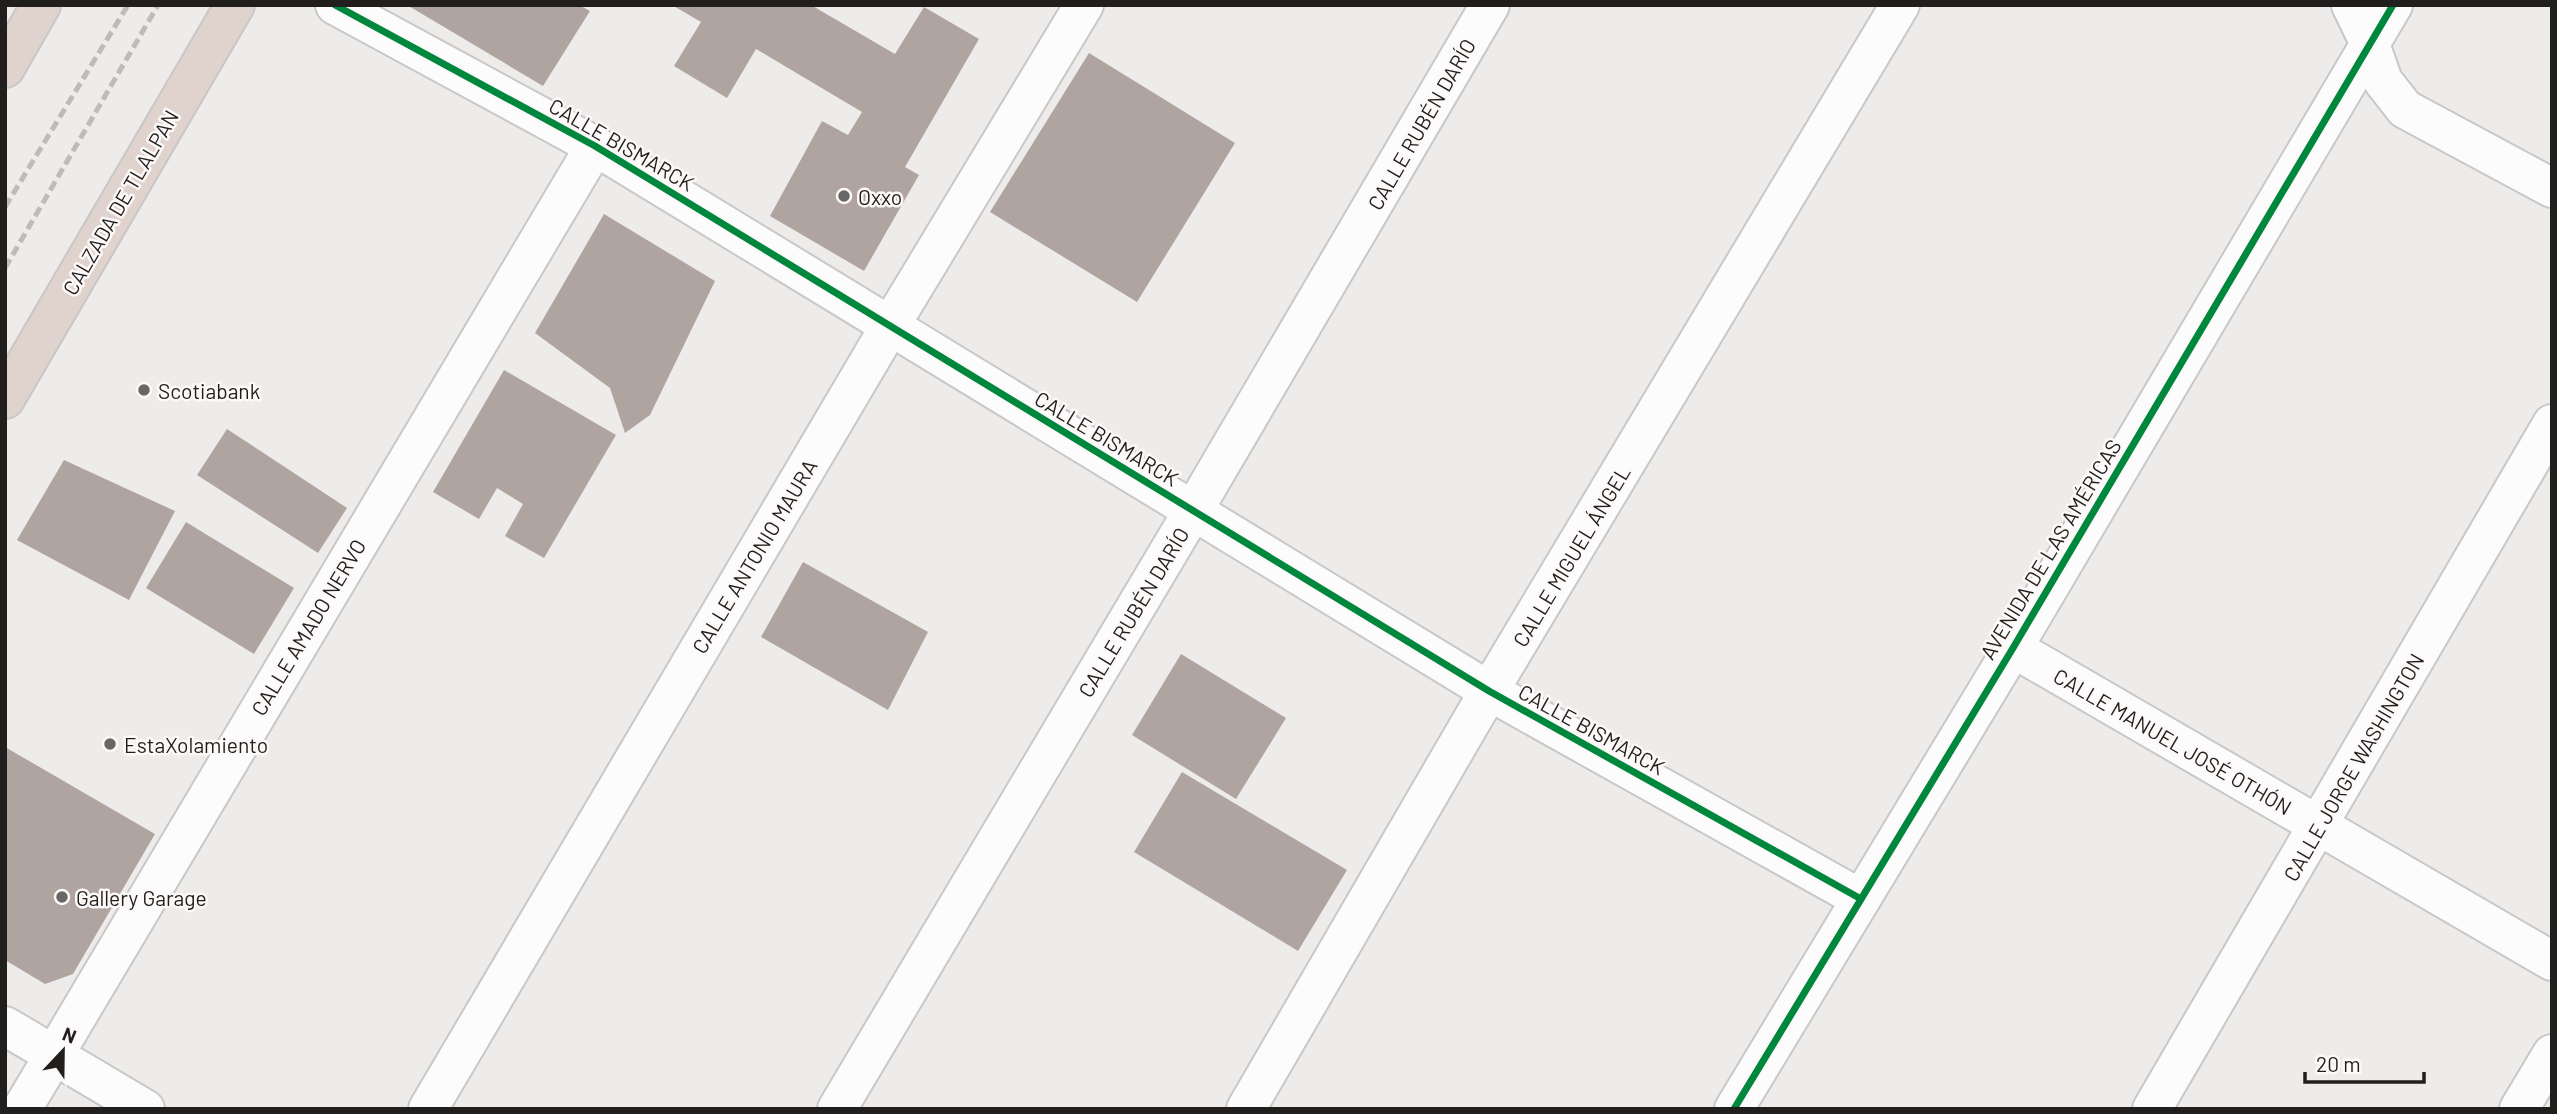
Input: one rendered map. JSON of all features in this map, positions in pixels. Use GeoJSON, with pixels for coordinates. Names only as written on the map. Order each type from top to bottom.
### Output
{"type":"FeatureCollection","features":[{"type":"Feature","properties":{"kind":"highway"},"geometry":{"type":"LineString","coordinates":[[5,68],[41,5]]}},
{"type":"Feature","properties":{"kind":"highway","name":"CALZADA DE TLALPAN"},"geometry":{"type":"LineString","coordinates":[[5,399],[235,5]]}},
{"type":"Feature","properties":{"kind":"street","name":"CALLE BISMARCK"},"geometry":{"type":"LineString","coordinates":[[335,5],[595,146],[1489,691],[1861,899]]}},
{"type":"Feature","properties":{"kind":"street","name":"CALLE ANTONIO MAURA"},"geometry":{"type":"LineString","coordinates":[[428,1109],[890,326],[1084,5]]}},
{"type":"Feature","properties":{"kind":"street","name":"CALLE RUBÉN DARÍO"},"geometry":{"type":"LineString","coordinates":[[837,1109],[1490,5]]}},
{"type":"Feature","properties":{"kind":"street","name":"CALLE MIGUEL ÁNGEL"},"geometry":{"type":"LineString","coordinates":[[1246,1109],[1489,691],[1900,5]]}},
{"type":"Feature","properties":{"kind":"street"},"geometry":{"type":"LineString","coordinates":[[2351,5],[2370,44],[2383,81],[2405,109],[2552,188]]}},
{"type":"Feature","properties":{"kind":"street","name":"AVENIDA DE LAS AMÉRICAS"},"geometry":{"type":"LineString","coordinates":[[1734,1109],[2013,648],[2393,5]]}},
{"type":"Feature","properties":{"kind":"street","name":"CALLE AMADO NERVO"},"geometry":{"type":"LineString","coordinates":[[22,1109],[595,146]]}},
{"type":"Feature","properties":{"kind":"street","name":"CALLE JORGE WASHINGTON"},"geometry":{"type":"LineString","coordinates":[[2152,1109],[2552,424]]}},
{"type":"Feature","properties":{"kind":"street","name":"CALLE MANUEL JOSÉ OTHÓN"},"geometry":{"type":"LineString","coordinates":[[2013,648],[2552,961]]}},
{"type":"Feature","properties":{"kind":"street"},"geometry":{"type":"LineString","coordinates":[[5,1026],[145,1109]]}},
{"type":"Feature","properties":{"kind":"street"},"geometry":{"type":"LineString","coordinates":[[2519,1109],[2552,1055]]}},
{"type":"Feature","properties":{"kind":"building"},"geometry":{"type":"Polygon","coordinates":[[[407,5],[579,5],[590,11],[543,86],[407,5]]]}},
{"type":"Feature","properties":{"kind":"building"},"geometry":{"type":"Polygon","coordinates":[[[672,5],[811,5],[895,54],[924,7],[979,39],[905,167],[919,175],[864,271],[770,216],[822,121],[848,135],[862,112],[756,49],[727,98],[674,66],[701,22],[672,5]]]}},
{"type":"Feature","properties":{"kind":"building"},"geometry":{"type":"Polygon","coordinates":[[[1089,53],[1235,143],[1137,302],[990,212],[1089,53]]]}},
{"type":"Feature","properties":{"kind":"building"},"geometry":{"type":"Polygon","coordinates":[[[604,214],[715,281],[650,415],[625,433],[610,388],[535,333],[604,214]]]}},
{"type":"Feature","properties":{"kind":"building"},"geometry":{"type":"Polygon","coordinates":[[[504,370],[616,435],[544,558],[505,536],[523,504],[497,488],[479,519],[433,492],[504,370]]]}},
{"type":"Feature","properties":{"kind":"building"},"geometry":{"type":"Polygon","coordinates":[[[227,429],[347,508],[318,553],[197,475],[227,429]]]}},
{"type":"Feature","properties":{"kind":"building"},"geometry":{"type":"Polygon","coordinates":[[[64,460],[175,511],[129,600],[17,540],[64,460]]]}},
{"type":"Feature","properties":{"kind":"building"},"geometry":{"type":"Polygon","coordinates":[[[186,522],[294,588],[254,654],[146,588],[186,522]]]}},
{"type":"Feature","properties":{"kind":"building"},"geometry":{"type":"Polygon","coordinates":[[[803,562],[928,632],[888,710],[761,637],[803,562]]]}},
{"type":"Feature","properties":{"kind":"building"},"geometry":{"type":"Polygon","coordinates":[[[1181,654],[1286,718],[1236,799],[1132,735],[1181,654]]]}},
{"type":"Feature","properties":{"kind":"building","name":"Gallery Garage"},"geometry":{"type":"Polygon","coordinates":[[[5,747],[155,834],[73,974],[45,984],[5,960],[5,747]]]}},
{"type":"Feature","properties":{"kind":"building"},"geometry":{"type":"Polygon","coordinates":[[[1182,772],[1347,870],[1298,951],[1134,852],[1182,772]]]}},
{"type":"Feature","properties":{"kind":"railway"},"geometry":{"type":"LineString","coordinates":[[5,207],[128,5]]}},
{"type":"Feature","properties":{"kind":"railway"},"geometry":{"type":"LineString","coordinates":[[5,268],[158,5]]}},
{"type":"Feature","properties":{"kind":"cycle path"},"geometry":{"type":"LineString","coordinates":[[335,5],[595,146],[1489,691],[1861,899]]}},
{"type":"Feature","properties":{"kind":"cycle path"},"geometry":{"type":"LineString","coordinates":[[1734,1109],[2013,648],[2393,5]]}},
{"type":"Feature","properties":{"kind":"place","name":"Oxxo"},"geometry":{"type":"Point","coordinates":[844,196]}},
{"type":"Feature","properties":{"kind":"place","name":"Scotiabank"},"geometry":{"type":"Point","coordinates":[144,390]}},
{"type":"Feature","properties":{"kind":"place","name":"EstaXolamiento"},"geometry":{"type":"Point","coordinates":[110,744]}},
{"type":"Feature","properties":{"kind":"place","name":"Gallery Garage"},"geometry":{"type":"Point","coordinates":[62,897]}}]}
